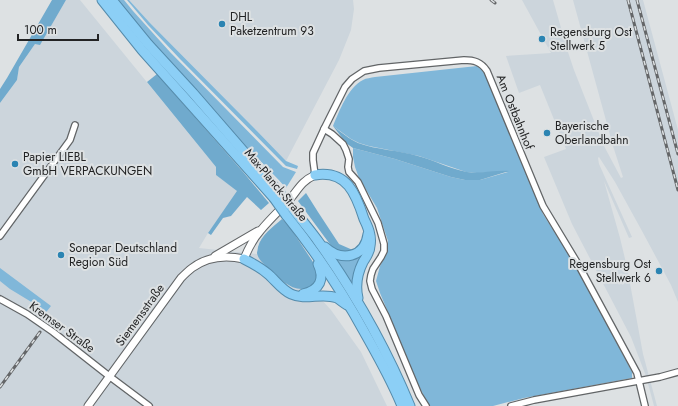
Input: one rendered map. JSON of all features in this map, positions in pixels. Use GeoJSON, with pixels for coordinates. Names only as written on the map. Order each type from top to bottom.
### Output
{"type":"FeatureCollection","features":[{"type":"Feature","properties":{"kind":"highway","name":"Max-Planck-Straße"},"geometry":{"type":"LineString","coordinates":[[102,0],[112,15],[142,50],[276,195]]}},
{"type":"Feature","properties":{"kind":"highway","name":"Max-Planck-Straße"},"geometry":{"type":"LineString","coordinates":[[112,0],[148,44],[198,98],[289,211],[318,241],[356,307],[402,406]]}},
{"type":"Feature","properties":{"kind":"highway"},"geometry":{"type":"LineString","coordinates":[[244,259],[266,272],[291,294],[304,297],[321,295],[330,296],[356,307],[356,282],[360,269],[368,253],[371,238],[355,195],[348,185],[340,178],[328,174],[315,175]]}},
{"type":"Feature","properties":{"kind":"highway","name":"Max-Planck-Straße"},"geometry":{"type":"LineString","coordinates":[[289,211],[310,246],[356,307],[384,348],[410,406]]}},
{"type":"Feature","properties":{"kind":"highway"},"geometry":{"type":"LineString","coordinates":[[318,241],[332,252],[343,256],[350,256],[363,248],[368,229]]}},
{"type":"Feature","properties":{"kind":"highway"},"geometry":{"type":"LineString","coordinates":[[298,296],[309,293],[321,282],[321,270],[310,246]]}},
{"type":"Feature","properties":{"kind":"street","name":"Am Ostbahnhof"},"geometry":{"type":"LineString","coordinates":[[315,175],[312,160],[313,153],[340,95],[352,79],[364,71],[379,68],[464,60],[475,61],[481,64],[487,71],[542,206],[578,264],[637,372],[645,406]]}},
{"type":"Feature","properties":{"kind":"street"},"geometry":{"type":"LineString","coordinates":[[0,236],[70,140],[75,125]]}},
{"type":"Feature","properties":{"kind":"street"},"geometry":{"type":"LineString","coordinates":[[324,129],[343,144],[349,159],[348,167],[350,172],[358,182],[378,223],[384,244],[384,251],[373,269],[370,282],[419,395],[426,406]]}},
{"type":"Feature","properties":{"kind":"street"},"geometry":{"type":"LineString","coordinates":[[244,259],[248,248],[260,230],[291,198],[303,182],[315,175]]}},
{"type":"Feature","properties":{"kind":"street"},"geometry":{"type":"LineString","coordinates":[[211,258],[260,230]]}},
{"type":"Feature","properties":{"kind":"street","name":"Siemensstraße"},"geometry":{"type":"LineString","coordinates":[[88,406],[180,278],[192,268],[211,258],[228,257],[244,259]]}},
{"type":"Feature","properties":{"kind":"street","name":"Kremser Straße"},"geometry":{"type":"LineString","coordinates":[[0,299],[27,314],[53,332],[109,376]]}},
{"type":"Feature","properties":{"kind":"street"},"geometry":{"type":"LineString","coordinates":[[511,406],[534,400],[660,377],[678,372]]}},
{"type":"Feature","properties":{"kind":"street"},"geometry":{"type":"LineString","coordinates":[[109,376],[149,406]]}},
{"type":"Feature","properties":{"kind":"shaded area"},"geometry":{"type":"Polygon","coordinates":[[[52,0],[66,0],[40,45],[35,44],[19,67],[17,80],[0,103],[0,89],[52,0]]]}},
{"type":"Feature","properties":{"kind":"shaded area"},"geometry":{"type":"Polygon","coordinates":[[[66,0],[80,0],[216,167],[216,175],[238,191],[199,248],[257,254],[263,263],[290,286],[310,287],[331,310],[361,352],[387,406],[0,406],[0,103],[17,80],[19,67],[35,44],[40,44],[66,0]]]}},
{"type":"Feature","properties":{"kind":"shaded area"},"geometry":{"type":"Polygon","coordinates":[[[116,0],[124,0],[170,52],[283,167],[296,172],[286,188],[202,99],[116,0]]]}},
{"type":"Feature","properties":{"kind":"shaded area"},"geometry":{"type":"Polygon","coordinates":[[[127,0],[129,0],[286,161],[298,166],[297,169],[286,166],[180,59],[127,0]]]}},
{"type":"Feature","properties":{"kind":"shaded area"},"geometry":{"type":"Polygon","coordinates":[[[129,0],[353,0],[354,9],[351,30],[339,60],[286,161],[129,0]]]}},
{"type":"Feature","properties":{"kind":"shaded area"},"geometry":{"type":"Polygon","coordinates":[[[522,0],[553,0],[574,70],[604,146],[621,178],[623,177],[573,0],[643,0],[678,130],[678,302],[671,285],[615,182],[599,157],[598,158],[599,164],[632,237],[629,238],[604,181],[627,267],[643,354],[657,406],[654,406],[646,376],[631,337],[572,224],[544,157],[566,149],[540,85],[519,93],[506,56],[551,53],[522,0]]]}},
{"type":"Feature","properties":{"kind":"shaded area"},"geometry":{"type":"Polygon","coordinates":[[[477,66],[482,70],[487,78],[543,214],[575,264],[632,372],[632,378],[524,398],[493,406],[429,406],[416,380],[376,281],[380,266],[387,253],[388,241],[377,208],[359,178],[353,157],[353,148],[465,180],[480,180],[508,172],[466,172],[419,156],[359,143],[333,126],[348,94],[364,79],[477,66]]]}},
{"type":"Feature","properties":{"kind":"shaded area"},"geometry":{"type":"Polygon","coordinates":[[[157,74],[269,203],[261,210],[247,197],[231,216],[223,218],[211,235],[208,233],[237,191],[216,175],[216,167],[147,82],[157,74]]]}},
{"type":"Feature","properties":{"kind":"shaded area"},"geometry":{"type":"Polygon","coordinates":[[[333,126],[358,143],[418,156],[461,171],[478,173],[509,171],[480,180],[465,180],[451,177],[395,159],[353,148],[346,143],[333,126]]]}},
{"type":"Feature","properties":{"kind":"shaded area"},"geometry":{"type":"Polygon","coordinates":[[[306,193],[339,244],[355,251],[345,254],[332,247],[298,201],[306,193]]]}},
{"type":"Feature","properties":{"kind":"shaded area"},"geometry":{"type":"Polygon","coordinates":[[[282,219],[291,229],[317,268],[318,274],[316,281],[309,288],[297,289],[287,284],[265,265],[258,256],[258,247],[262,239],[282,219]]]}},
{"type":"Feature","properties":{"kind":"shaded area"},"geometry":{"type":"Polygon","coordinates":[[[366,245],[352,284],[336,258],[366,245]]]}},
{"type":"Feature","properties":{"kind":"shaded area"},"geometry":{"type":"Polygon","coordinates":[[[0,268],[51,306],[43,316],[38,306],[0,281],[0,268]]]}},
{"type":"Feature","properties":{"kind":"railway"},"geometry":{"type":"LineString","coordinates":[[491,0],[495,3]]}},
{"type":"Feature","properties":{"kind":"railway"},"geometry":{"type":"LineString","coordinates":[[628,0],[678,190]]}},
{"type":"Feature","properties":{"kind":"railway"},"geometry":{"type":"LineString","coordinates":[[637,0],[678,154]]}},
{"type":"Feature","properties":{"kind":"railway"},"geometry":{"type":"LineString","coordinates":[[0,387],[40,332]]}},
{"type":"Feature","properties":{"kind":"place","name":"DHL Paketzentrum 93"},"geometry":{"type":"Point","coordinates":[222,24]}},
{"type":"Feature","properties":{"kind":"place","name":"Regensburg Ost Stellwerk 5"},"geometry":{"type":"Point","coordinates":[542,39]}},
{"type":"Feature","properties":{"kind":"place","name":"Bayerische Oberlandbahn"},"geometry":{"type":"Point","coordinates":[547,133]}},
{"type":"Feature","properties":{"kind":"place","name":"Papier LIEBL GmbH VERPACKUNGEN"},"geometry":{"type":"Point","coordinates":[15,164]}},
{"type":"Feature","properties":{"kind":"place","name":"Sonepar Deutschland Region Süd"},"geometry":{"type":"Point","coordinates":[61,255]}},
{"type":"Feature","properties":{"kind":"place","name":"Regensburg Ost Stellwerk 6"},"geometry":{"type":"Point","coordinates":[659,271]}}]}
